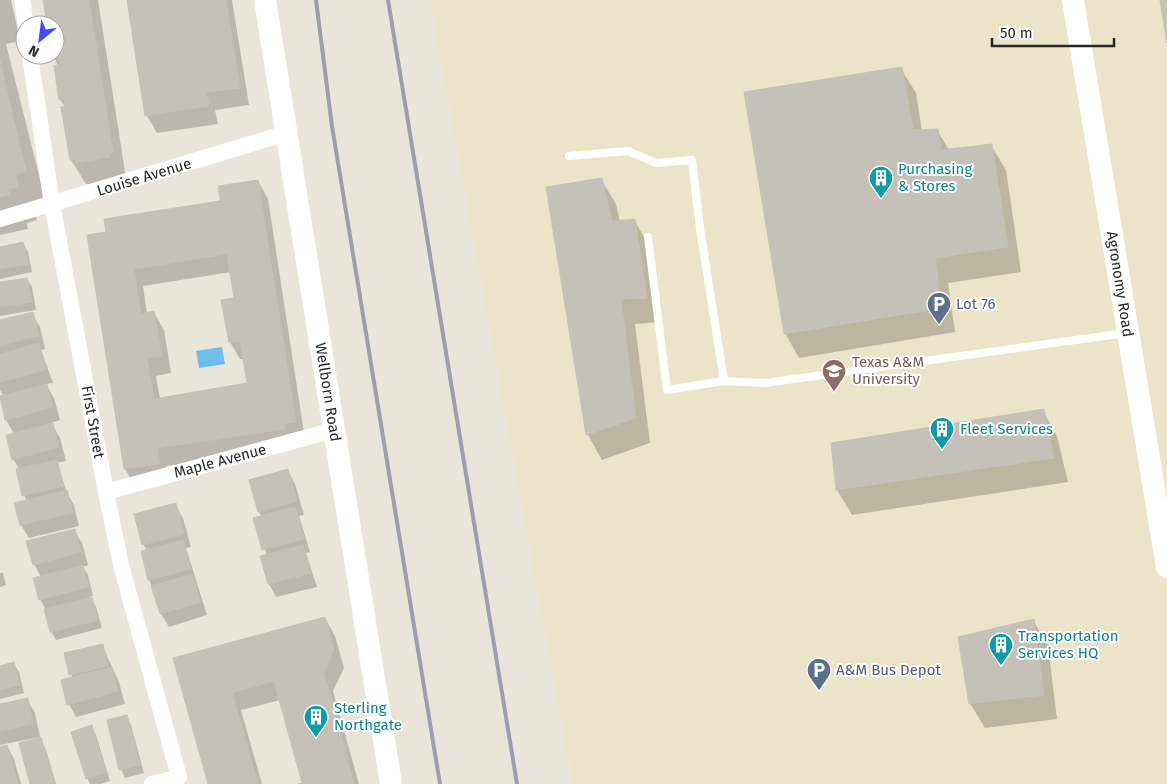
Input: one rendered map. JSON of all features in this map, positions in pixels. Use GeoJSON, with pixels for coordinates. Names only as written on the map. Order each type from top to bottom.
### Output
{"type":"FeatureCollection","features":[{"type":"Feature","properties":{"kind":"main road","name":"Wellborn Road"},"geometry":{"type":"LineString","coordinates":[[266,0],[391,784]]}},
{"type":"Feature","properties":{"kind":"main road","name":"Agronomy Road"},"geometry":{"type":"LineString","coordinates":[[1073,0],[1167,567]]}},
{"type":"Feature","properties":{"kind":"street"},"geometry":{"type":"LineString","coordinates":[[22,0],[24,15]]}},
{"type":"Feature","properties":{"kind":"street","name":"First Street"},"geometry":{"type":"LineString","coordinates":[[31,65],[52,204],[106,492],[121,564],[180,780]]}},
{"type":"Feature","properties":{"kind":"street","name":"Louise Avenue"},"geometry":{"type":"LineString","coordinates":[[0,219],[287,133]]}},
{"type":"Feature","properties":{"kind":"street","name":"Maple Avenue"},"geometry":{"type":"LineString","coordinates":[[106,492],[334,430]]}},
{"type":"Feature","properties":{"kind":"street"},"geometry":{"type":"LineString","coordinates":[[152,784],[180,780]]}},
{"type":"Feature","properties":{"kind":"lane"},"geometry":{"type":"LineString","coordinates":[[569,156],[628,151],[656,163],[692,160],[700,228],[724,381]]}},
{"type":"Feature","properties":{"kind":"lane"},"geometry":{"type":"LineString","coordinates":[[648,237],[667,390],[724,381],[765,383],[1128,333]]}},
{"type":"Feature","properties":{"kind":"shaded area","name":"Texas A&M University"},"geometry":{"type":"Polygon","coordinates":[[[430,0],[1167,0],[1167,784],[573,784],[430,0]]]}},
{"type":"Feature","properties":{"kind":"water"},"geometry":{"type":"Polygon","coordinates":[[[222,347],[225,364],[199,368],[196,351],[222,347]]]}},
{"type":"Feature","properties":{"kind":"building"},"geometry":{"type":"Polygon","coordinates":[[[43,0],[89,0],[113,153],[109,153],[109,157],[75,163],[74,159],[70,160],[61,107],[66,106],[64,99],[59,100],[54,66],[65,65],[65,15],[46,15],[43,0]]]}},
{"type":"Feature","properties":{"kind":"building"},"geometry":{"type":"Polygon","coordinates":[[[127,0],[226,0],[240,88],[206,92],[209,106],[145,116],[127,0]]]}},
{"type":"Feature","properties":{"kind":"building"},"geometry":{"type":"Polygon","coordinates":[[[1160,0],[1167,0],[1167,43],[1160,0]]]}},
{"type":"Feature","properties":{"kind":"building"},"geometry":{"type":"Polygon","coordinates":[[[0,61],[26,172],[16,174],[19,187],[8,189],[9,195],[0,197],[0,61]]]}},
{"type":"Feature","properties":{"kind":"building","name":"Purchasing & Stores"},"geometry":{"type":"Polygon","coordinates":[[[902,67],[913,130],[938,129],[941,150],[992,144],[1008,247],[935,258],[942,308],[784,334],[744,92],[902,67]]]}},
{"type":"Feature","properties":{"kind":"building"},"geometry":{"type":"Polygon","coordinates":[[[602,178],[612,221],[635,219],[647,298],[621,299],[636,418],[586,435],[546,187],[602,178]]]}},
{"type":"Feature","properties":{"kind":"building"},"geometry":{"type":"Polygon","coordinates":[[[258,180],[296,422],[284,424],[285,429],[157,448],[160,464],[124,469],[87,235],[106,232],[104,219],[220,201],[218,186],[258,180]],[[227,254],[134,269],[141,314],[154,311],[162,356],[147,358],[154,399],[247,383],[240,341],[229,343],[221,300],[234,298],[227,254]]]}},
{"type":"Feature","properties":{"kind":"building"},"geometry":{"type":"Polygon","coordinates":[[[23,242],[28,264],[0,269],[0,247],[23,242]]]}},
{"type":"Feature","properties":{"kind":"building"},"geometry":{"type":"Polygon","coordinates":[[[27,278],[32,302],[0,307],[0,282],[27,278]]]}},
{"type":"Feature","properties":{"kind":"building"},"geometry":{"type":"Polygon","coordinates":[[[33,312],[39,336],[0,345],[0,320],[33,312]]]}},
{"type":"Feature","properties":{"kind":"building"},"geometry":{"type":"Polygon","coordinates":[[[39,343],[46,370],[0,382],[0,354],[39,343]]]}},
{"type":"Feature","properties":{"kind":"building"},"geometry":{"type":"Polygon","coordinates":[[[47,384],[53,407],[5,420],[0,396],[47,384]]]}},
{"type":"Feature","properties":{"kind":"building","name":"Fleet Services"},"geometry":{"type":"Polygon","coordinates":[[[1044,409],[1054,458],[836,490],[831,443],[1044,409]]]}},
{"type":"Feature","properties":{"kind":"building"},"geometry":{"type":"Polygon","coordinates":[[[53,423],[59,447],[12,460],[6,435],[53,423]]]}},
{"type":"Feature","properties":{"kind":"building"},"geometry":{"type":"Polygon","coordinates":[[[57,460],[64,486],[22,496],[16,469],[57,460]]]}},
{"type":"Feature","properties":{"kind":"building"},"geometry":{"type":"Polygon","coordinates":[[[288,469],[297,501],[258,512],[249,480],[288,469]]]}},
{"type":"Feature","properties":{"kind":"building"},"geometry":{"type":"Polygon","coordinates":[[[67,490],[73,513],[20,525],[14,503],[67,490]]]}},
{"type":"Feature","properties":{"kind":"building"},"geometry":{"type":"Polygon","coordinates":[[[176,503],[184,534],[142,545],[134,514],[176,503]]]}},
{"type":"Feature","properties":{"kind":"building"},"geometry":{"type":"Polygon","coordinates":[[[295,507],[304,539],[262,550],[253,518],[295,507]]]}},
{"type":"Feature","properties":{"kind":"building"},"geometry":{"type":"Polygon","coordinates":[[[75,529],[81,552],[33,565],[26,541],[75,529]]]}},
{"type":"Feature","properties":{"kind":"building"},"geometry":{"type":"Polygon","coordinates":[[[183,540],[191,569],[148,580],[141,551],[183,540]]]}},
{"type":"Feature","properties":{"kind":"building"},"geometry":{"type":"Polygon","coordinates":[[[303,545],[311,573],[268,584],[260,556],[303,545]]]}},
{"type":"Feature","properties":{"kind":"building"},"geometry":{"type":"Polygon","coordinates":[[[83,565],[89,587],[39,600],[33,578],[83,565]]]}},
{"type":"Feature","properties":{"kind":"building"},"geometry":{"type":"Polygon","coordinates":[[[192,574],[200,602],[160,614],[151,586],[192,574]]]}},
{"type":"Feature","properties":{"kind":"building"},"geometry":{"type":"Polygon","coordinates":[[[92,597],[98,620],[50,632],[44,609],[92,597]]]}},
{"type":"Feature","properties":{"kind":"building","name":"Sterling Northgate"},"geometry":{"type":"Polygon","coordinates":[[[325,617],[334,650],[324,673],[354,784],[298,784],[302,783],[274,681],[232,693],[258,784],[208,784],[173,658],[325,617]]]}},
{"type":"Feature","properties":{"kind":"building","name":"Transportation Services HQ"},"geometry":{"type":"Polygon","coordinates":[[[1034,619],[1044,695],[969,704],[958,637],[1034,619]]]}},
{"type":"Feature","properties":{"kind":"building"},"geometry":{"type":"Polygon","coordinates":[[[103,644],[108,666],[69,675],[64,653],[103,644]]]}},
{"type":"Feature","properties":{"kind":"building"},"geometry":{"type":"Polygon","coordinates":[[[14,662],[20,685],[0,690],[0,666],[14,662]]]}},
{"type":"Feature","properties":{"kind":"building"},"geometry":{"type":"Polygon","coordinates":[[[112,667],[118,691],[67,705],[61,680],[112,667]]]}},
{"type":"Feature","properties":{"kind":"building"},"geometry":{"type":"Polygon","coordinates":[[[28,698],[33,724],[0,731],[0,704],[28,698]]]}},
{"type":"Feature","properties":{"kind":"building"},"geometry":{"type":"Polygon","coordinates":[[[127,715],[140,765],[119,770],[107,720],[127,715]]]}},
{"type":"Feature","properties":{"kind":"building"},"geometry":{"type":"Polygon","coordinates":[[[92,725],[106,772],[86,779],[71,732],[92,725]]]}},
{"type":"Feature","properties":{"kind":"building"},"geometry":{"type":"Polygon","coordinates":[[[41,737],[54,783],[30,784],[19,743],[41,737]]]}},
{"type":"Feature","properties":{"kind":"building"},"geometry":{"type":"Polygon","coordinates":[[[7,745],[18,784],[0,784],[0,747],[7,745]]]}},
{"type":"Feature","properties":{"kind":"railway"},"geometry":{"type":"LineString","coordinates":[[316,0],[332,126],[440,784]]}},
{"type":"Feature","properties":{"kind":"railway"},"geometry":{"type":"LineString","coordinates":[[388,0],[517,784]]}},
{"type":"Feature","properties":{"kind":"place","name":"Purchasing & Stores"},"geometry":{"type":"Point","coordinates":[881,199]}},
{"type":"Feature","properties":{"kind":"place","name":"Lot 76"},"geometry":{"type":"Point","coordinates":[939,325]}},
{"type":"Feature","properties":{"kind":"place","name":"Texas A&M University"},"geometry":{"type":"Point","coordinates":[834,392]}},
{"type":"Feature","properties":{"kind":"place","name":"Fleet Services"},"geometry":{"type":"Point","coordinates":[942,450]}},
{"type":"Feature","properties":{"kind":"place","name":"Transportation Services HQ"},"geometry":{"type":"Point","coordinates":[1001,666]}},
{"type":"Feature","properties":{"kind":"place","name":"A&M Bus Depot"},"geometry":{"type":"Point","coordinates":[819,691]}},
{"type":"Feature","properties":{"kind":"place","name":"Sterling Northgate"},"geometry":{"type":"Point","coordinates":[316,738]}}]}
